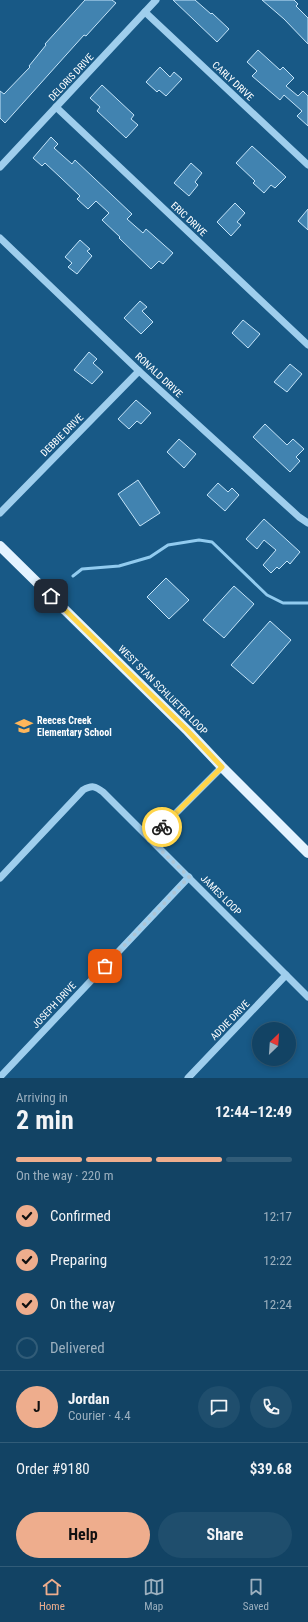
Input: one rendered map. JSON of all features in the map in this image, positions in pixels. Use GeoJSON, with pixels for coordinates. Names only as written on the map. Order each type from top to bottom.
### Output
{"type":"FeatureCollection","features":[{"type":"Feature","properties":{"kind":"main road","name":"WEST STAN SCHLUETER LOOP"},"geometry":{"type":"LineString","coordinates":[[0,546],[188,731],[308,853]]}},
{"type":"Feature","properties":{"kind":"street","name":"DELORIS DRIVE"},"geometry":{"type":"LineString","coordinates":[[0,167],[156,0]]}},
{"type":"Feature","properties":{"kind":"street","name":"CARLY DRIVE"},"geometry":{"type":"LineString","coordinates":[[145,12],[308,166]]}},
{"type":"Feature","properties":{"kind":"street","name":"ERIC DRIVE"},"geometry":{"type":"LineString","coordinates":[[56,107],[308,345]]}},
{"type":"Feature","properties":{"kind":"street","name":"RONALD DRIVE"},"geometry":{"type":"LineString","coordinates":[[0,238],[139,371],[293,512],[308,522]]}},
{"type":"Feature","properties":{"kind":"street","name":"DEBBIE DRIVE"},"geometry":{"type":"LineString","coordinates":[[0,513],[139,371]]}},
{"type":"Feature","properties":{"kind":"street"},"geometry":{"type":"LineString","coordinates":[[150,840],[222,767]]}},
{"type":"Feature","properties":{"kind":"street","name":"JAMES LOOP"},"geometry":{"type":"LineString","coordinates":[[0,878],[83,790],[89,786],[96,786],[308,997]]}},
{"type":"Feature","properties":{"kind":"street","name":"JOSEPH DRIVE"},"geometry":{"type":"LineString","coordinates":[[0,1078],[189,877]]}},
{"type":"Feature","properties":{"kind":"street","name":"ADDIE DRIVE"},"geometry":{"type":"LineString","coordinates":[[188,1078],[286,975]]}},
{"type":"Feature","properties":{"kind":"building"},"geometry":{"type":"Polygon","coordinates":[[[85,0],[112,0],[116,3],[86,36],[84,35],[5,123],[0,118],[0,91],[4,94],[30,67],[29,66],[46,45],[45,44],[85,0]]]}},
{"type":"Feature","properties":{"kind":"building"},"geometry":{"type":"Polygon","coordinates":[[[173,0],[195,0],[229,29],[217,42],[173,0]]]}},
{"type":"Feature","properties":{"kind":"building"},"geometry":{"type":"Polygon","coordinates":[[[262,0],[294,0],[298,4],[296,6],[308,18],[308,44],[284,19],[262,0]]]}},
{"type":"Feature","properties":{"kind":"building"},"geometry":{"type":"Polygon","coordinates":[[[258,50],[280,70],[283,67],[294,78],[286,86],[298,96],[303,91],[308,96],[308,126],[297,116],[302,111],[284,95],[280,100],[252,76],[257,71],[247,62],[258,50]]]}},
{"type":"Feature","properties":{"kind":"building"},"geometry":{"type":"Polygon","coordinates":[[[160,67],[170,77],[174,72],[182,79],[166,96],[159,90],[157,92],[146,82],[160,67]]]}},
{"type":"Feature","properties":{"kind":"building"},"geometry":{"type":"Polygon","coordinates":[[[102,85],[134,115],[131,119],[138,125],[126,138],[97,111],[100,107],[90,98],[102,85]]]}},
{"type":"Feature","properties":{"kind":"building"},"geometry":{"type":"Polygon","coordinates":[[[51,137],[58,144],[54,148],[72,164],[75,160],[132,214],[127,219],[143,233],[146,229],[173,253],[163,264],[159,261],[151,269],[102,220],[109,213],[96,201],[88,209],[77,199],[80,196],[45,163],[42,166],[33,158],[51,137]]]}},
{"type":"Feature","properties":{"kind":"building"},"geometry":{"type":"Polygon","coordinates":[[[252,146],[286,177],[275,188],[271,185],[264,193],[253,183],[255,181],[236,163],[252,146]]]}},
{"type":"Feature","properties":{"kind":"building"},"geometry":{"type":"Polygon","coordinates":[[[191,163],[202,173],[195,182],[198,185],[189,196],[174,183],[191,163]]]}},
{"type":"Feature","properties":{"kind":"building"},"geometry":{"type":"Polygon","coordinates":[[[235,203],[245,213],[237,222],[241,225],[231,236],[217,222],[235,203]]]}},
{"type":"Feature","properties":{"kind":"building"},"geometry":{"type":"Polygon","coordinates":[[[308,209],[308,230],[298,221],[308,209]]]}},
{"type":"Feature","properties":{"kind":"building"},"geometry":{"type":"Polygon","coordinates":[[[80,240],[90,249],[87,251],[92,256],[77,274],[68,267],[72,263],[65,257],[80,240]]]}},
{"type":"Feature","properties":{"kind":"building"},"geometry":{"type":"Polygon","coordinates":[[[140,301],[147,307],[142,311],[153,322],[141,334],[124,318],[140,301]]]}},
{"type":"Feature","properties":{"kind":"building"},"geometry":{"type":"Polygon","coordinates":[[[243,320],[260,334],[248,348],[232,333],[243,320]]]}},
{"type":"Feature","properties":{"kind":"building"},"geometry":{"type":"Polygon","coordinates":[[[89,352],[97,359],[93,363],[103,372],[92,384],[74,370],[89,352]]]}},
{"type":"Feature","properties":{"kind":"building"},"geometry":{"type":"Polygon","coordinates":[[[290,364],[302,374],[287,392],[274,382],[290,364]]]}},
{"type":"Feature","properties":{"kind":"building"},"geometry":{"type":"Polygon","coordinates":[[[136,400],[151,413],[141,424],[137,421],[129,429],[118,419],[136,400]]]}},
{"type":"Feature","properties":{"kind":"building"},"geometry":{"type":"Polygon","coordinates":[[[265,424],[287,445],[293,439],[304,449],[296,457],[300,461],[290,472],[253,437],[265,424]]]}},
{"type":"Feature","properties":{"kind":"building"},"geometry":{"type":"Polygon","coordinates":[[[179,439],[196,454],[184,468],[167,452],[179,439]]]}},
{"type":"Feature","properties":{"kind":"building"},"geometry":{"type":"Polygon","coordinates":[[[138,480],[160,513],[140,526],[118,494],[138,480]]]}},
{"type":"Feature","properties":{"kind":"building"},"geometry":{"type":"Polygon","coordinates":[[[218,483],[228,492],[232,488],[239,495],[225,511],[207,495],[218,483]]]}},
{"type":"Feature","properties":{"kind":"building"},"geometry":{"type":"Polygon","coordinates":[[[264,519],[300,552],[290,564],[287,561],[279,569],[277,567],[271,573],[263,565],[276,550],[264,540],[257,549],[246,539],[264,519]]]}},
{"type":"Feature","properties":{"kind":"building"},"geometry":{"type":"Polygon","coordinates":[[[166,578],[189,600],[169,619],[147,597],[166,578]]]}},
{"type":"Feature","properties":{"kind":"building"},"geometry":{"type":"Polygon","coordinates":[[[234,586],[254,604],[224,638],[203,620],[234,586]]]}},
{"type":"Feature","properties":{"kind":"building"},"geometry":{"type":"Polygon","coordinates":[[[270,621],[291,640],[253,684],[231,665],[270,621]]]}},
{"type":"Feature","properties":{"kind":"waterway"},"geometry":{"type":"LineString","coordinates":[[73,576],[82,569],[119,566],[150,557],[168,545],[199,540],[212,542],[267,595],[283,603],[308,603]]}},
{"type":"Feature","properties":{"kind":"way so far"},"geometry":{"type":"LineString","coordinates":[[105,966],[189,877],[150,840],[162,827]]}},
{"type":"Feature","properties":{"kind":"place","name":"Reeces Creek Elementary School"},"geometry":{"type":"Point","coordinates":[24,726]}},
{"type":"Feature","properties":{"kind":"route"},"geometry":{"type":"LineString","coordinates":[[51,596],[188,731],[222,767],[162,827]]}}]}
